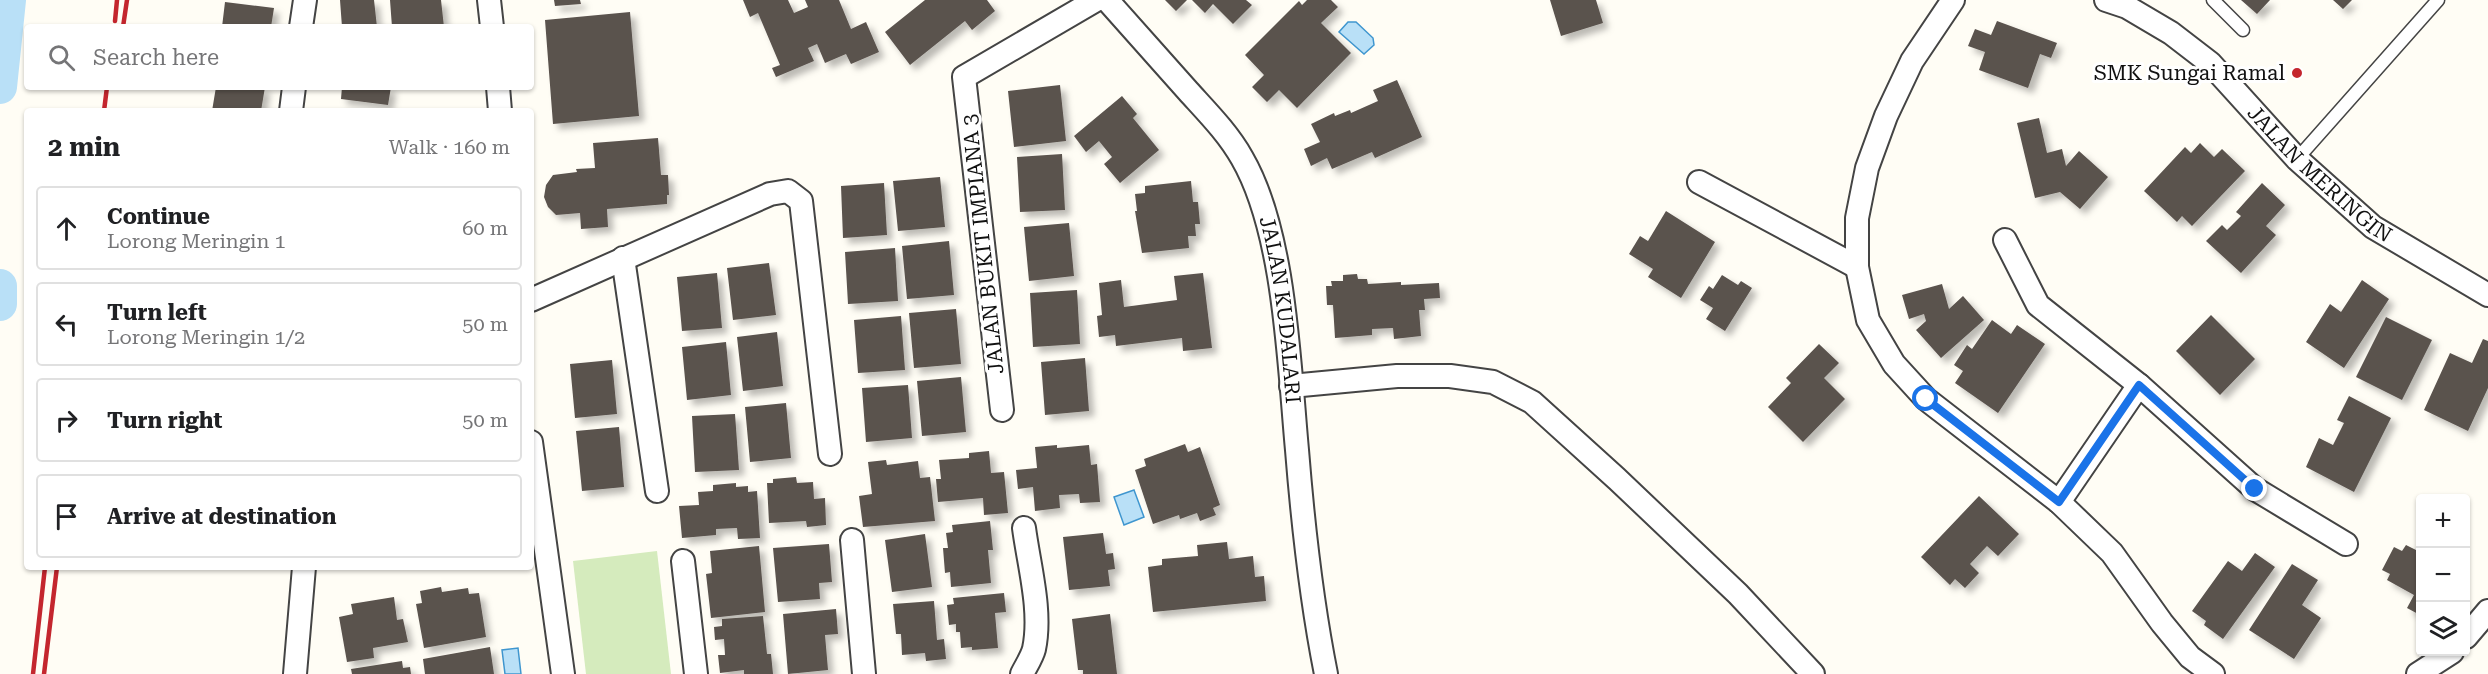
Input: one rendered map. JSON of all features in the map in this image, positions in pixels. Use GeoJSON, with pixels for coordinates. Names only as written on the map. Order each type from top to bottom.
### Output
{"type":"FeatureCollection","features":[{"type":"Feature","properties":{"kind":"street"},"geometry":{"type":"LineString","coordinates":[[302,24],[305,0]]}},
{"type":"Feature","properties":{"kind":"street"},"geometry":{"type":"LineString","coordinates":[[489,0],[492,24]]}},
{"type":"Feature","properties":{"kind":"street","name":"JALAN BUKIT IMPIANA 3"},"geometry":{"type":"LineString","coordinates":[[1002,410],[964,77],[1096,0]]}},
{"type":"Feature","properties":{"kind":"street","name":"JALAN KUDALARI"},"geometry":{"type":"LineString","coordinates":[[1107,0],[1214,119],[1242,157],[1259,192],[1270,233],[1280,293],[1291,386],[1305,549],[1326,674]]}},
{"type":"Feature","properties":{"kind":"street"},"geometry":{"type":"LineString","coordinates":[[1953,0],[1912,61],[1886,116],[1871,157],[1857,218],[1857,267],[1868,320],[1894,364],[1926,399],[2059,502],[2112,553],[2162,623],[2190,657],[2213,674]]}},
{"type":"Feature","properties":{"kind":"street","name":"JALAN MERINGIN"},"geometry":{"type":"LineString","coordinates":[[2106,0],[2127,7],[2171,33],[2210,63],[2297,159],[2373,227],[2488,296]]}},
{"type":"Feature","properties":{"kind":"street"},"geometry":{"type":"LineString","coordinates":[[291,108],[294,90]]}},
{"type":"Feature","properties":{"kind":"street"},"geometry":{"type":"LineString","coordinates":[[498,90],[500,108]]}},
{"type":"Feature","properties":{"kind":"street"},"geometry":{"type":"LineString","coordinates":[[1699,182],[1857,267]]}},
{"type":"Feature","properties":{"kind":"street"},"geometry":{"type":"LineString","coordinates":[[534,299],[770,194],[788,191],[801,201],[830,454]]}},
{"type":"Feature","properties":{"kind":"street"},"geometry":{"type":"LineString","coordinates":[[2005,240],[2038,305],[2139,385],[2255,489],[2346,544]]}},
{"type":"Feature","properties":{"kind":"street"},"geometry":{"type":"LineString","coordinates":[[623,258],[657,491]]}},
{"type":"Feature","properties":{"kind":"street"},"geometry":{"type":"LineString","coordinates":[[1291,386],[1397,376],[1450,376],[1493,382],[1532,402],[1738,594],[1813,674]]}},
{"type":"Feature","properties":{"kind":"street"},"geometry":{"type":"LineString","coordinates":[[2059,502],[2139,385]]}},
{"type":"Feature","properties":{"kind":"street"},"geometry":{"type":"LineString","coordinates":[[534,464],[563,674]]}},
{"type":"Feature","properties":{"kind":"street"},"geometry":{"type":"LineString","coordinates":[[1022,674],[1033,650],[1035,633],[1035,613],[1024,528]]}},
{"type":"Feature","properties":{"kind":"street"},"geometry":{"type":"LineString","coordinates":[[852,540],[864,674]]}},
{"type":"Feature","properties":{"kind":"street"},"geometry":{"type":"LineString","coordinates":[[683,561],[696,674]]}},
{"type":"Feature","properties":{"kind":"street"},"geometry":{"type":"LineString","coordinates":[[295,674],[304,570]]}},
{"type":"Feature","properties":{"kind":"street"},"geometry":{"type":"LineString","coordinates":[[2470,632],[2488,611]]}},
{"type":"Feature","properties":{"kind":"street"},"geometry":{"type":"LineString","coordinates":[[2418,674],[2445,656]]}},
{"type":"Feature","properties":{"kind":"lane"},"geometry":{"type":"LineString","coordinates":[[2213,0],[2243,30]]}},
{"type":"Feature","properties":{"kind":"lane"},"geometry":{"type":"LineString","coordinates":[[2297,159],[2438,0]]}},
{"type":"Feature","properties":{"kind":"green space"},"geometry":{"type":"Polygon","coordinates":[[[657,551],[671,674],[586,674],[573,561],[657,551]]]}},
{"type":"Feature","properties":{"kind":"water"},"geometry":{"type":"Polygon","coordinates":[[[1348,22],[1356,22],[1373,38],[1374,45],[1364,54],[1339,32],[1348,22]]]}},
{"type":"Feature","properties":{"kind":"water"},"geometry":{"type":"Polygon","coordinates":[[[1134,490],[1144,517],[1124,525],[1114,497],[1134,490]]]}},
{"type":"Feature","properties":{"kind":"water"},"geometry":{"type":"Polygon","coordinates":[[[518,648],[521,674],[505,674],[502,650],[518,648]]]}},
{"type":"Feature","properties":{"kind":"building"},"geometry":{"type":"Polygon","coordinates":[[[340,0],[374,0],[377,24],[342,24],[340,0]]]}},
{"type":"Feature","properties":{"kind":"building"},"geometry":{"type":"Polygon","coordinates":[[[390,0],[441,0],[444,24],[392,24],[390,0]]]}},
{"type":"Feature","properties":{"kind":"building"},"geometry":{"type":"Polygon","coordinates":[[[554,0],[580,0],[581,4],[555,6],[554,0]]]}},
{"type":"Feature","properties":{"kind":"building"},"geometry":{"type":"Polygon","coordinates":[[[743,0],[788,0],[794,13],[808,7],[805,0],[839,0],[851,29],[866,22],[879,52],[851,64],[846,54],[825,63],[817,44],[808,48],[814,61],[776,77],[772,68],[780,65],[758,13],[750,17],[743,0]]]}},
{"type":"Feature","properties":{"kind":"building"},"geometry":{"type":"Polygon","coordinates":[[[925,0],[987,0],[995,11],[972,30],[965,21],[910,65],[885,32],[925,0]]]}},
{"type":"Feature","properties":{"kind":"building"},"geometry":{"type":"Polygon","coordinates":[[[1165,0],[1187,0],[1176,11],[1165,0]]]}},
{"type":"Feature","properties":{"kind":"building"},"geometry":{"type":"Polygon","coordinates":[[[1192,0],[1246,0],[1252,5],[1233,24],[1213,4],[1205,13],[1192,0]]]}},
{"type":"Feature","properties":{"kind":"building"},"geometry":{"type":"Polygon","coordinates":[[[1307,0],[1331,0],[1338,7],[1321,23],[1351,53],[1297,108],[1279,90],[1267,102],[1252,87],[1264,75],[1245,55],[1299,1],[1302,5],[1307,0]]]}},
{"type":"Feature","properties":{"kind":"building"},"geometry":{"type":"Polygon","coordinates":[[[1550,0],[1596,0],[1603,23],[1561,36],[1550,0]]]}},
{"type":"Feature","properties":{"kind":"building"},"geometry":{"type":"Polygon","coordinates":[[[2241,0],[2270,0],[2257,14],[2241,0]]]}},
{"type":"Feature","properties":{"kind":"building"},"geometry":{"type":"Polygon","coordinates":[[[2333,0],[2352,0],[2343,9],[2333,0]]]}},
{"type":"Feature","properties":{"kind":"building"},"geometry":{"type":"Polygon","coordinates":[[[225,2],[274,8],[271,24],[222,24],[225,2]]]}},
{"type":"Feature","properties":{"kind":"building"},"geometry":{"type":"Polygon","coordinates":[[[630,12],[639,116],[553,124],[545,20],[630,12]]]}},
{"type":"Feature","properties":{"kind":"building"},"geometry":{"type":"Polygon","coordinates":[[[1997,21],[2057,43],[2051,58],[2040,54],[2028,88],[1979,70],[1985,52],[1968,46],[1975,29],[1991,35],[1997,21]]]}},
{"type":"Feature","properties":{"kind":"building"},"geometry":{"type":"Polygon","coordinates":[[[1397,80],[1422,137],[1375,158],[1372,152],[1332,169],[1327,158],[1311,166],[1304,149],[1320,142],[1311,124],[1334,113],[1335,116],[1350,110],[1351,113],[1378,101],[1373,90],[1397,80]]]}},
{"type":"Feature","properties":{"kind":"building"},"geometry":{"type":"Polygon","coordinates":[[[1060,85],[1066,141],[1014,147],[1008,91],[1060,85]]]}},
{"type":"Feature","properties":{"kind":"building"},"geometry":{"type":"Polygon","coordinates":[[[216,90],[264,90],[262,108],[212,108],[216,90]]]}},
{"type":"Feature","properties":{"kind":"building"},"geometry":{"type":"Polygon","coordinates":[[[342,90],[390,90],[388,105],[341,99],[342,90]]]}},
{"type":"Feature","properties":{"kind":"building"},"geometry":{"type":"Polygon","coordinates":[[[1122,96],[1137,114],[1133,118],[1159,150],[1120,183],[1104,164],[1112,157],[1099,141],[1086,152],[1074,136],[1122,96]]]}},
{"type":"Feature","properties":{"kind":"building"},"geometry":{"type":"Polygon","coordinates":[[[2039,118],[2047,153],[2062,149],[2066,166],[2079,151],[2108,177],[2080,209],[2060,192],[2035,198],[2017,123],[2039,118]]]}},
{"type":"Feature","properties":{"kind":"building"},"geometry":{"type":"Polygon","coordinates":[[[658,138],[661,175],[668,175],[667,204],[607,209],[608,227],[581,229],[580,213],[556,215],[548,207],[544,197],[546,185],[553,175],[577,172],[576,169],[595,168],[593,143],[658,138]]]}},
{"type":"Feature","properties":{"kind":"building"},"geometry":{"type":"Polygon","coordinates":[[[2200,143],[2214,157],[2222,149],[2245,171],[2192,226],[2182,216],[2177,222],[2144,191],[2185,147],[2191,153],[2200,143]]]}},
{"type":"Feature","properties":{"kind":"building"},"geometry":{"type":"Polygon","coordinates":[[[1062,154],[1065,210],[1020,212],[1017,157],[1062,154]]]}},
{"type":"Feature","properties":{"kind":"building"},"geometry":{"type":"Polygon","coordinates":[[[940,177],[945,227],[898,231],[893,181],[940,177]]]}},
{"type":"Feature","properties":{"kind":"building"},"geometry":{"type":"Polygon","coordinates":[[[1191,181],[1193,202],[1198,202],[1200,224],[1195,224],[1196,236],[1188,236],[1189,248],[1142,253],[1135,211],[1137,211],[1135,194],[1145,193],[1145,186],[1191,181]]]}},
{"type":"Feature","properties":{"kind":"building"},"geometry":{"type":"Polygon","coordinates":[[[884,183],[887,235],[843,238],[841,186],[884,183]]]}},
{"type":"Feature","properties":{"kind":"building"},"geometry":{"type":"Polygon","coordinates":[[[2262,183],[2285,205],[2266,226],[2276,235],[2241,273],[2206,241],[2222,225],[2227,230],[2241,216],[2236,212],[2262,183]]]}},
{"type":"Feature","properties":{"kind":"building"},"geometry":{"type":"Polygon","coordinates":[[[1666,211],[1715,242],[1681,298],[1648,277],[1653,269],[1629,254],[1640,236],[1648,241],[1666,211]]]}},
{"type":"Feature","properties":{"kind":"building"},"geometry":{"type":"Polygon","coordinates":[[[1069,223],[1074,276],[1029,281],[1024,227],[1069,223]]]}},
{"type":"Feature","properties":{"kind":"building"},"geometry":{"type":"Polygon","coordinates":[[[949,241],[954,295],[907,299],[902,246],[949,241]]]}},
{"type":"Feature","properties":{"kind":"building"},"geometry":{"type":"Polygon","coordinates":[[[895,248],[898,301],[848,304],[845,252],[895,248]]]}},
{"type":"Feature","properties":{"kind":"building"},"geometry":{"type":"Polygon","coordinates":[[[769,263],[776,315],[733,320],[727,268],[769,263]]]}},
{"type":"Feature","properties":{"kind":"building"},"geometry":{"type":"Polygon","coordinates":[[[717,273],[722,328],[682,331],[677,277],[717,273]]]}},
{"type":"Feature","properties":{"kind":"building"},"geometry":{"type":"Polygon","coordinates":[[[1203,273],[1212,348],[1183,351],[1182,338],[1116,346],[1115,335],[1099,337],[1097,316],[1102,315],[1099,283],[1121,280],[1124,307],[1177,300],[1174,276],[1203,273]]]}},
{"type":"Feature","properties":{"kind":"building"},"geometry":{"type":"Polygon","coordinates":[[[1357,274],[1358,279],[1367,279],[1368,284],[1439,283],[1440,298],[1424,299],[1425,310],[1419,310],[1421,336],[1394,339],[1393,328],[1372,329],[1372,335],[1335,338],[1333,305],[1327,305],[1326,286],[1332,286],[1331,281],[1343,281],[1343,275],[1357,274]]]}},
{"type":"Feature","properties":{"kind":"building"},"geometry":{"type":"Polygon","coordinates":[[[1722,275],[1738,285],[1741,281],[1752,288],[1725,331],[1706,319],[1713,308],[1700,300],[1709,286],[1713,289],[1722,275]]]}},
{"type":"Feature","properties":{"kind":"building"},"geometry":{"type":"Polygon","coordinates":[[[2362,280],[2389,299],[2344,368],[2306,342],[2330,304],[2341,312],[2362,280]]]}},
{"type":"Feature","properties":{"kind":"building"},"geometry":{"type":"Polygon","coordinates":[[[1942,284],[1949,309],[1963,296],[1984,320],[1941,358],[1916,330],[1926,321],[1924,314],[1909,319],[1902,295],[1942,284]]]}},
{"type":"Feature","properties":{"kind":"building"},"geometry":{"type":"Polygon","coordinates":[[[1077,290],[1080,344],[1033,347],[1030,293],[1077,290]]]}},
{"type":"Feature","properties":{"kind":"building"},"geometry":{"type":"Polygon","coordinates":[[[956,309],[961,364],[914,368],[909,313],[956,309]]]}},
{"type":"Feature","properties":{"kind":"building"},"geometry":{"type":"Polygon","coordinates":[[[2211,315],[2255,359],[2220,395],[2176,351],[2211,315]]]}},
{"type":"Feature","properties":{"kind":"building"},"geometry":{"type":"Polygon","coordinates":[[[901,316],[905,370],[858,373],[854,320],[901,316]]]}},
{"type":"Feature","properties":{"kind":"building"},"geometry":{"type":"Polygon","coordinates":[[[2386,317],[2432,340],[2402,400],[2356,377],[2386,317]]]}},
{"type":"Feature","properties":{"kind":"building"},"geometry":{"type":"Polygon","coordinates":[[[1992,320],[2011,334],[2017,325],[2045,344],[1998,413],[1955,383],[1963,371],[1954,365],[1967,345],[1972,349],[1992,320]]]}},
{"type":"Feature","properties":{"kind":"building"},"geometry":{"type":"Polygon","coordinates":[[[777,332],[783,386],[743,391],[737,337],[777,332]]]}},
{"type":"Feature","properties":{"kind":"building"},"geometry":{"type":"Polygon","coordinates":[[[2483,339],[2488,341],[2488,388],[2468,431],[2424,410],[2450,353],[2472,363],[2483,339]]]}},
{"type":"Feature","properties":{"kind":"building"},"geometry":{"type":"Polygon","coordinates":[[[726,342],[731,395],[687,400],[682,347],[726,342]]]}},
{"type":"Feature","properties":{"kind":"building"},"geometry":{"type":"Polygon","coordinates":[[[1819,344],[1839,363],[1824,378],[1845,399],[1803,442],[1768,407],[1791,383],[1786,378],[1819,344]]]}},
{"type":"Feature","properties":{"kind":"building"},"geometry":{"type":"Polygon","coordinates":[[[1085,358],[1089,411],[1045,415],[1041,362],[1085,358]]]}},
{"type":"Feature","properties":{"kind":"building"},"geometry":{"type":"Polygon","coordinates":[[[612,360],[617,414],[575,418],[570,364],[612,360]]]}},
{"type":"Feature","properties":{"kind":"building"},"geometry":{"type":"Polygon","coordinates":[[[961,377],[966,432],[922,436],[917,381],[961,377]]]}},
{"type":"Feature","properties":{"kind":"building"},"geometry":{"type":"Polygon","coordinates":[[[908,385],[912,438],[866,442],[862,388],[908,385]]]}},
{"type":"Feature","properties":{"kind":"building"},"geometry":{"type":"Polygon","coordinates":[[[2349,396],[2391,418],[2354,492],[2306,467],[2319,438],[2333,445],[2344,423],[2337,420],[2349,396]]]}},
{"type":"Feature","properties":{"kind":"building"},"geometry":{"type":"Polygon","coordinates":[[[786,403],[791,458],[750,462],[745,407],[786,403]]]}},
{"type":"Feature","properties":{"kind":"building"},"geometry":{"type":"Polygon","coordinates":[[[735,414],[739,470],[695,472],[692,416],[735,414]]]}},
{"type":"Feature","properties":{"kind":"building"},"geometry":{"type":"Polygon","coordinates":[[[619,427],[624,487],[582,491],[576,431],[619,427]]]}},
{"type":"Feature","properties":{"kind":"building"},"geometry":{"type":"Polygon","coordinates":[[[1185,444],[1188,452],[1200,447],[1220,505],[1213,508],[1216,515],[1200,521],[1197,513],[1180,519],[1179,515],[1153,524],[1135,470],[1146,466],[1144,459],[1185,444]]]}},
{"type":"Feature","properties":{"kind":"building"},"geometry":{"type":"Polygon","coordinates":[[[1057,445],[1057,448],[1089,445],[1091,465],[1097,464],[1100,502],[1080,503],[1079,494],[1059,495],[1060,508],[1035,511],[1033,487],[1018,489],[1016,470],[1037,468],[1035,447],[1057,445]]]}},
{"type":"Feature","properties":{"kind":"building"},"geometry":{"type":"Polygon","coordinates":[[[989,451],[991,473],[1004,472],[1008,513],[984,515],[983,498],[938,502],[936,479],[941,479],[939,460],[969,458],[969,453],[989,451]]]}},
{"type":"Feature","properties":{"kind":"building"},"geometry":{"type":"Polygon","coordinates":[[[886,460],[887,465],[918,461],[920,478],[930,477],[935,521],[863,527],[859,496],[872,494],[868,462],[886,460]]]}},
{"type":"Feature","properties":{"kind":"building"},"geometry":{"type":"Polygon","coordinates":[[[796,477],[797,483],[813,482],[814,499],[825,498],[826,525],[807,527],[806,521],[769,523],[767,483],[773,483],[773,479],[796,477]]]}},
{"type":"Feature","properties":{"kind":"building"},"geometry":{"type":"Polygon","coordinates":[[[736,483],[736,487],[748,486],[748,492],[757,491],[760,538],[738,539],[737,528],[716,529],[716,535],[682,538],[679,506],[699,505],[698,492],[713,491],[713,485],[736,483]]]}},
{"type":"Feature","properties":{"kind":"building"},"geometry":{"type":"Polygon","coordinates":[[[1979,496],[2019,534],[1998,556],[1987,546],[1970,564],[1979,573],[1965,588],[1955,579],[1950,585],[1921,557],[1979,496]]]}},
{"type":"Feature","properties":{"kind":"building"},"geometry":{"type":"Polygon","coordinates":[[[990,521],[993,550],[988,550],[991,583],[951,587],[950,572],[945,573],[943,548],[948,548],[946,533],[953,532],[952,525],[990,521]]]}},
{"type":"Feature","properties":{"kind":"building"},"geometry":{"type":"Polygon","coordinates":[[[1103,533],[1106,554],[1113,553],[1115,569],[1108,570],[1110,586],[1069,590],[1063,537],[1103,533]]]}},
{"type":"Feature","properties":{"kind":"building"},"geometry":{"type":"Polygon","coordinates":[[[925,534],[932,587],[892,592],[885,540],[925,534]]]}},
{"type":"Feature","properties":{"kind":"building"},"geometry":{"type":"Polygon","coordinates":[[[1227,542],[1229,559],[1253,556],[1255,577],[1264,576],[1266,601],[1153,612],[1148,567],[1162,565],[1162,559],[1198,556],[1197,545],[1227,542]]]}},
{"type":"Feature","properties":{"kind":"building"},"geometry":{"type":"Polygon","coordinates":[[[829,544],[832,582],[819,583],[820,599],[778,602],[773,548],[829,544]]]}},
{"type":"Feature","properties":{"kind":"building"},"geometry":{"type":"Polygon","coordinates":[[[2406,545],[2416,550],[2416,613],[2407,608],[2414,595],[2387,580],[2390,574],[2382,570],[2394,547],[2402,551],[2406,545]]]}},
{"type":"Feature","properties":{"kind":"building"},"geometry":{"type":"Polygon","coordinates":[[[759,546],[765,612],[711,618],[706,574],[712,573],[710,551],[759,546]]]}},
{"type":"Feature","properties":{"kind":"building"},"geometry":{"type":"Polygon","coordinates":[[[2255,553],[2275,567],[2223,639],[2204,625],[2206,621],[2192,611],[2228,561],[2242,571],[2255,553]]]}},
{"type":"Feature","properties":{"kind":"building"},"geometry":{"type":"Polygon","coordinates":[[[2292,564],[2318,580],[2302,605],[2321,618],[2294,659],[2249,630],[2292,564]]]}},
{"type":"Feature","properties":{"kind":"building"},"geometry":{"type":"Polygon","coordinates":[[[441,587],[442,592],[468,588],[469,594],[479,593],[486,637],[424,648],[416,604],[422,603],[420,591],[441,587]]]}},
{"type":"Feature","properties":{"kind":"building"},"geometry":{"type":"Polygon","coordinates":[[[1004,593],[1006,612],[995,613],[998,648],[972,650],[972,647],[961,648],[960,632],[956,632],[956,624],[949,625],[947,605],[954,604],[953,598],[1004,593]]]}},
{"type":"Feature","properties":{"kind":"building"},"geometry":{"type":"Polygon","coordinates":[[[394,597],[397,620],[403,619],[408,642],[373,648],[374,658],[347,662],[339,617],[353,614],[351,604],[394,597]]]}},
{"type":"Feature","properties":{"kind":"building"},"geometry":{"type":"Polygon","coordinates":[[[934,601],[937,640],[944,639],[946,659],[926,661],[925,653],[902,655],[901,634],[896,634],[893,604],[934,601]]]}},
{"type":"Feature","properties":{"kind":"building"},"geometry":{"type":"Polygon","coordinates":[[[836,609],[838,634],[825,635],[828,670],[788,674],[783,614],[836,609]]]}},
{"type":"Feature","properties":{"kind":"building"},"geometry":{"type":"Polygon","coordinates":[[[1110,614],[1117,674],[1083,674],[1083,670],[1078,670],[1072,619],[1110,614]]]}},
{"type":"Feature","properties":{"kind":"building"},"geometry":{"type":"Polygon","coordinates":[[[763,616],[767,654],[771,654],[773,674],[744,674],[744,670],[720,673],[718,655],[725,655],[724,639],[715,640],[714,627],[722,626],[722,619],[763,616]]]}},
{"type":"Feature","properties":{"kind":"building"},"geometry":{"type":"Polygon","coordinates":[[[490,647],[494,674],[425,674],[423,659],[490,647]]]}},
{"type":"Feature","properties":{"kind":"building"},"geometry":{"type":"Polygon","coordinates":[[[402,661],[403,668],[410,667],[411,674],[352,674],[351,669],[402,661]]]}},
{"type":"Feature","properties":{"kind":"waterway"},"geometry":{"type":"LineString","coordinates":[[0,87],[9,0]]}},
{"type":"Feature","properties":{"kind":"waterway"},"geometry":{"type":"LineString","coordinates":[[0,286],[0,304]]}},
{"type":"Feature","properties":{"kind":"railway"},"geometry":{"type":"LineString","coordinates":[[115,21],[117,0]]}},
{"type":"Feature","properties":{"kind":"railway"},"geometry":{"type":"LineString","coordinates":[[123,24],[127,0]]}},
{"type":"Feature","properties":{"kind":"railway"},"geometry":{"type":"LineString","coordinates":[[104,108],[107,90]]}},
{"type":"Feature","properties":{"kind":"railway"},"geometry":{"type":"LineString","coordinates":[[33,674],[45,570]]}},
{"type":"Feature","properties":{"kind":"railway"},"geometry":{"type":"LineString","coordinates":[[44,674],[57,570]]}},
{"type":"Feature","properties":{"kind":"place","name":"SMK Sungai Ramal"},"geometry":{"type":"Point","coordinates":[2297,73]}},
{"type":"Feature","properties":{"kind":"route"},"geometry":{"type":"LineString","coordinates":[[1926,399],[2059,502],[2139,385],[2255,489]]}}]}
